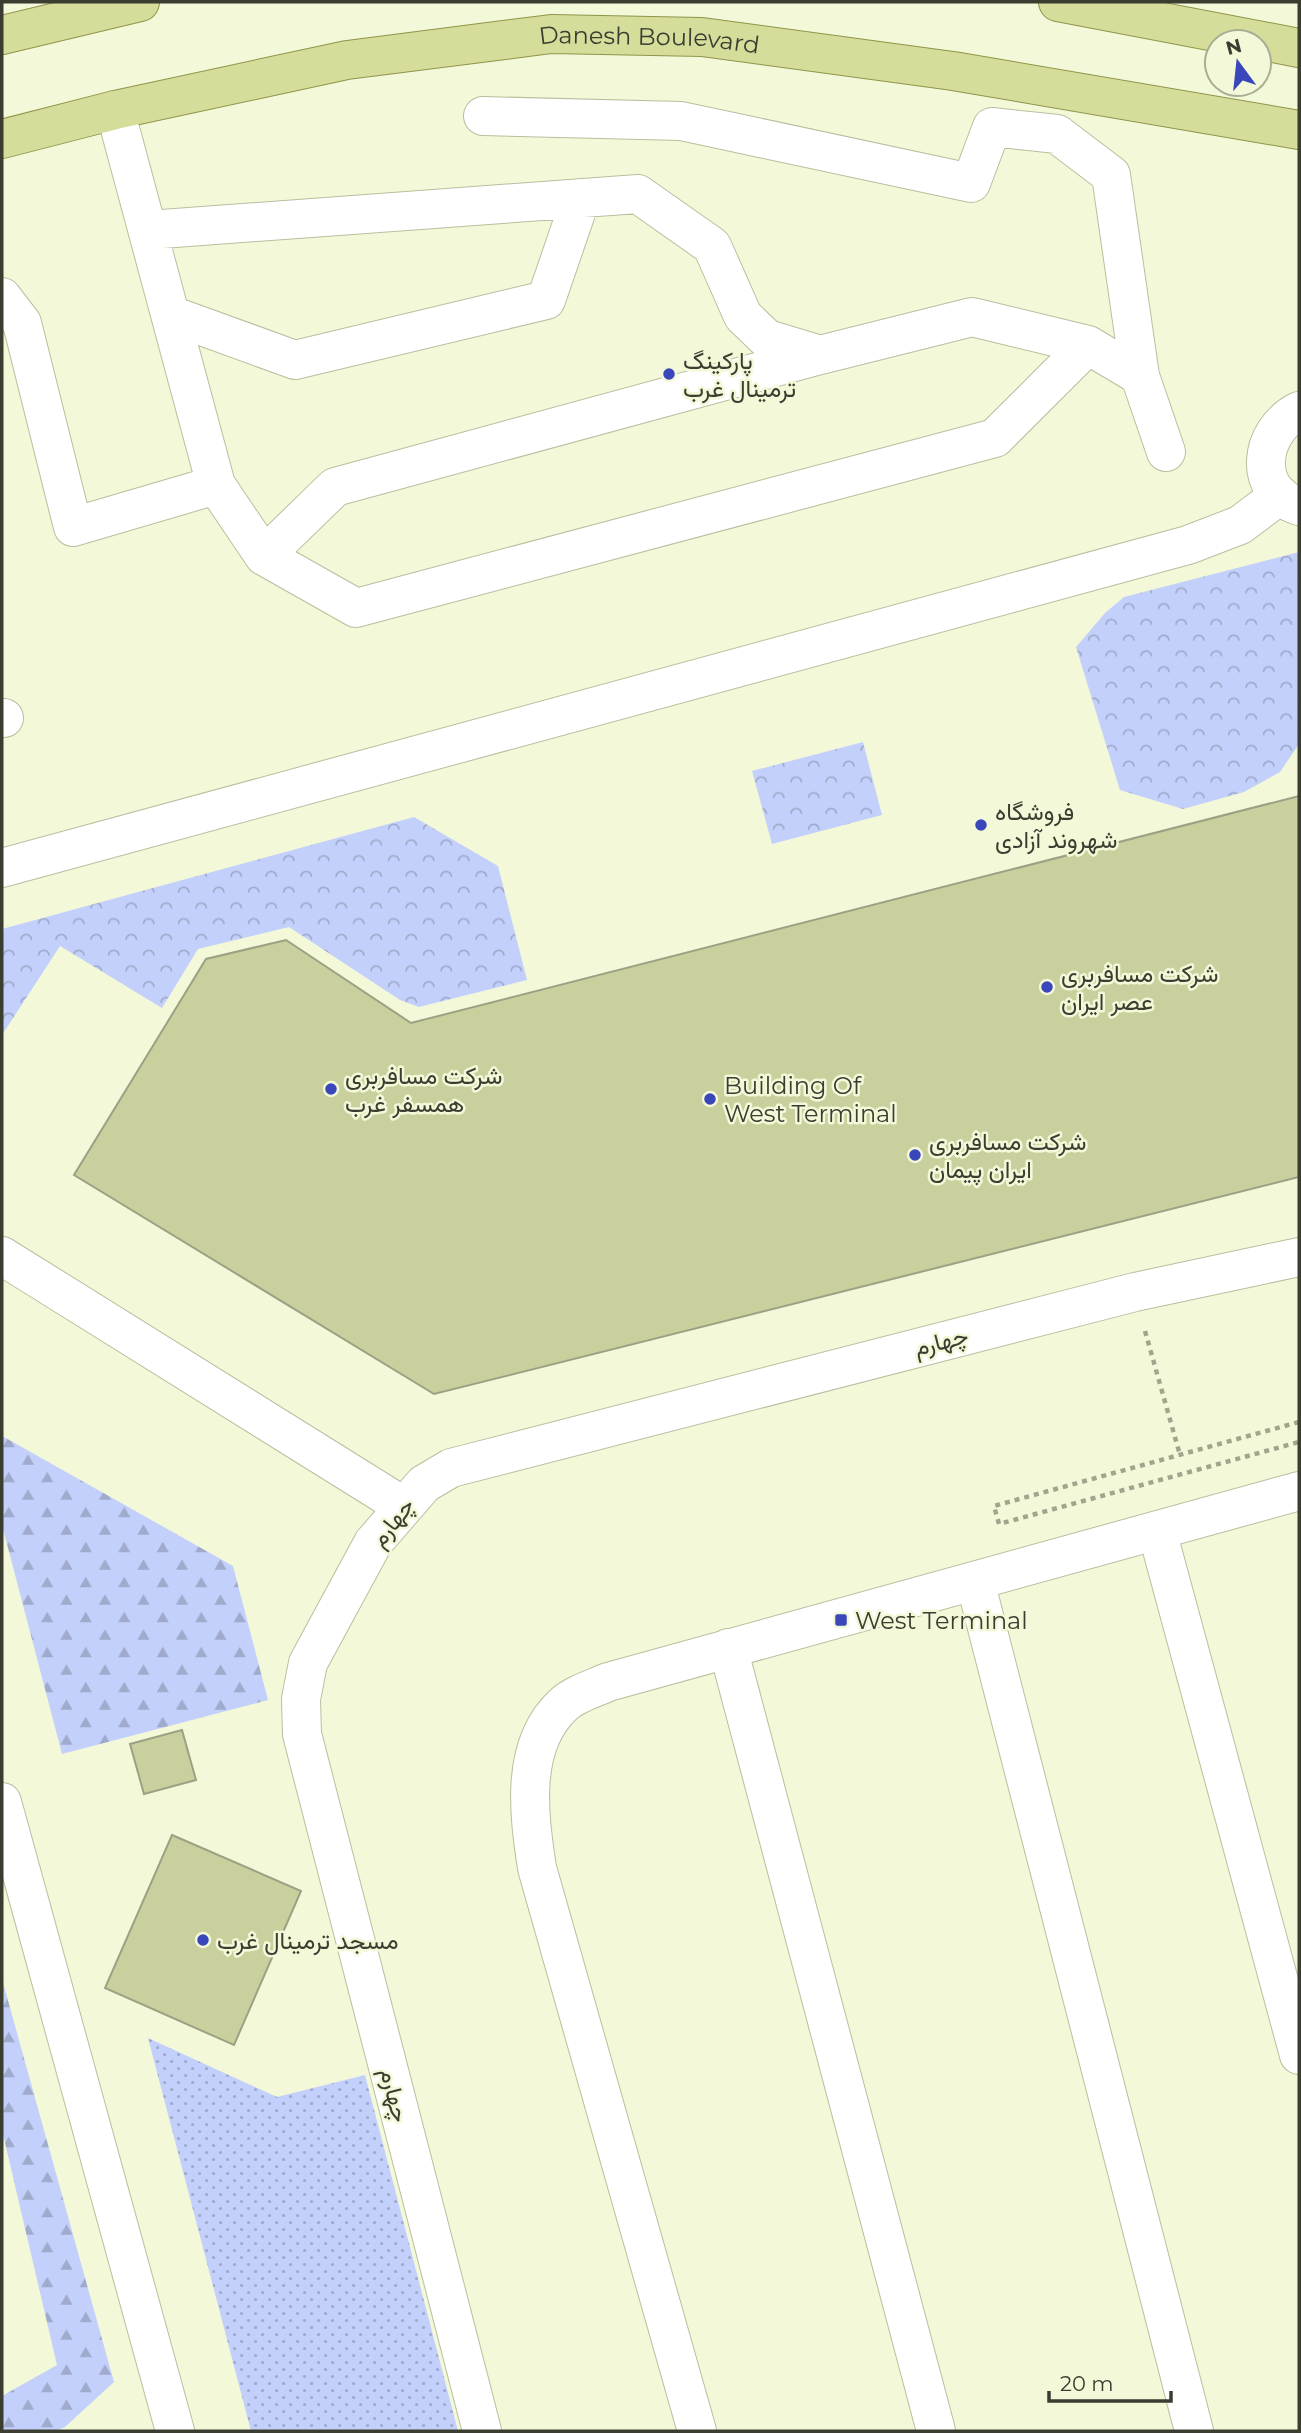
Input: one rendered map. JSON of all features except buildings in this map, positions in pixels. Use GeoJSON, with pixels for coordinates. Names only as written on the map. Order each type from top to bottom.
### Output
{"type":"FeatureCollection","features":[{"type":"Feature","properties":{"kind":"main road"},"geometry":{"type":"LineString","coordinates":[[2,35],[140,2]]}},
{"type":"Feature","properties":{"kind":"main road"},"geometry":{"type":"LineString","coordinates":[[1058,2],[1299,48]]}},
{"type":"Feature","properties":{"kind":"main road","name":"Danesh Boulevard"},"geometry":{"type":"LineString","coordinates":[[2,139],[115,110],[347,60],[551,34],[702,37],[940,69],[1299,130]]}},
{"type":"Feature","properties":{"kind":"lane"},"geometry":{"type":"LineString","coordinates":[[115,110],[216,485],[264,556],[356,608],[995,438],[1088,345]]}},
{"type":"Feature","properties":{"kind":"lane"},"geometry":{"type":"LineString","coordinates":[[483,116],[681,121],[971,183],[992,127],[1058,134],[1111,175],[1140,376],[1166,453]]}},
{"type":"Feature","properties":{"kind":"lane"},"geometry":{"type":"LineString","coordinates":[[148,230],[638,194],[712,246],[743,316],[767,339],[820,355]]}},
{"type":"Feature","properties":{"kind":"lane"},"geometry":{"type":"LineString","coordinates":[[171,315],[295,360],[546,300],[581,198]]}},
{"type":"Feature","properties":{"kind":"lane"},"geometry":{"type":"LineString","coordinates":[[2,297],[22,323],[73,527],[216,485]]}},
{"type":"Feature","properties":{"kind":"lane"},"geometry":{"type":"LineString","coordinates":[[264,556],[335,487],[820,355],[972,317],[1088,345],[1140,376]]}},
{"type":"Feature","properties":{"kind":"lane"},"geometry":{"type":"LineString","coordinates":[[2,868],[1188,545],[1240,525],[1290,501],[1271,482],[1266,465],[1266,448],[1283,420],[1299,411]]}},
{"type":"Feature","properties":{"kind":"lane"},"geometry":{"type":"LineString","coordinates":[[2,1256],[402,1506]]}},
{"type":"Feature","properties":{"kind":"lane","name":"چهارم"},"geometry":{"type":"LineString","coordinates":[[482,2431],[302,1734],[301,1699],[309,1663],[373,1543],[402,1506],[424,1484],[442,1474],[490,1456],[1135,1292],[1299,1257]]}},
{"type":"Feature","properties":{"kind":"lane"},"geometry":{"type":"LineString","coordinates":[[697,2431],[537,1868],[530,1819],[531,1769],[545,1728],[565,1703],[608,1682],[1299,1492]]}},
{"type":"Feature","properties":{"kind":"lane"},"geometry":{"type":"LineString","coordinates":[[1157,1531],[1299,2055]]}},
{"type":"Feature","properties":{"kind":"lane"},"geometry":{"type":"LineString","coordinates":[[975,1581],[1194,2431]]}},
{"type":"Feature","properties":{"kind":"lane"},"geometry":{"type":"LineString","coordinates":[[728,1648],[936,2431]]}},
{"type":"Feature","properties":{"kind":"lane"},"geometry":{"type":"LineString","coordinates":[[2,1802],[175,2431]]}},
{"type":"Feature","properties":{"kind":"path"},"geometry":{"type":"LineString","coordinates":[[1135,1292],[1180,1455]]}},
{"type":"Feature","properties":{"kind":"path"},"geometry":{"type":"LineString","coordinates":[[1299,1422],[994,1506],[999,1524],[1299,1442]]}},
{"type":"Feature","properties":{"kind":"green space"},"geometry":{"type":"Polygon","coordinates":[[[1299,552],[1299,744],[1280,772],[1244,792],[1183,809],[1120,790],[1076,647],[1105,613],[1124,597],[1299,552]]]}},
{"type":"Feature","properties":{"kind":"green space"},"geometry":{"type":"Polygon","coordinates":[[[863,742],[882,815],[772,844],[752,771],[863,742]]]}},
{"type":"Feature","properties":{"kind":"green space"},"geometry":{"type":"Polygon","coordinates":[[[414,817],[498,866],[527,980],[419,1007],[400,1000],[289,927],[198,949],[162,1008],[60,946],[2,1035],[2,929],[414,817]]]}},
{"type":"Feature","properties":{"kind":"green space"},"geometry":{"type":"Polygon","coordinates":[[[4,1437],[233,1566],[268,1700],[62,1754],[2,1525],[4,1437]]]}},
{"type":"Feature","properties":{"kind":"green space"},"geometry":{"type":"Polygon","coordinates":[[[2,1979],[114,2382],[65,2427],[55,2431],[2,2431],[2,2396],[57,2365],[2,2130],[2,1979]]]}},
{"type":"Feature","properties":{"kind":"green space"},"geometry":{"type":"Polygon","coordinates":[[[148,2038],[277,2097],[365,2075],[458,2431],[251,2431],[148,2038]]]}},
{"type":"Feature","properties":{"kind":"place","name":"پارکینگ ترمینال غرب"},"geometry":{"type":"Point","coordinates":[669,374]}},
{"type":"Feature","properties":{"kind":"place","name":"فروشگاه شهروند آزادی"},"geometry":{"type":"Point","coordinates":[981,825]}},
{"type":"Feature","properties":{"kind":"place","name":"شرکت مسافربری عصر ایران"},"geometry":{"type":"Point","coordinates":[1047,987]}},
{"type":"Feature","properties":{"kind":"place","name":"شرکت مسافربری همسفر غرب"},"geometry":{"type":"Point","coordinates":[331,1089]}},
{"type":"Feature","properties":{"kind":"place","name":"Building Of West Terminal"},"geometry":{"type":"Point","coordinates":[710,1099]}},
{"type":"Feature","properties":{"kind":"place","name":"شرکت مسافربری ایران پیمان"},"geometry":{"type":"Point","coordinates":[915,1155]}},
{"type":"Feature","properties":{"kind":"place","name":"West Terminal"},"geometry":{"type":"Point","coordinates":[841,1620]}},
{"type":"Feature","properties":{"kind":"place","name":"مسجد ترمینال غرب"},"geometry":{"type":"Point","coordinates":[203,1940]}}]}
